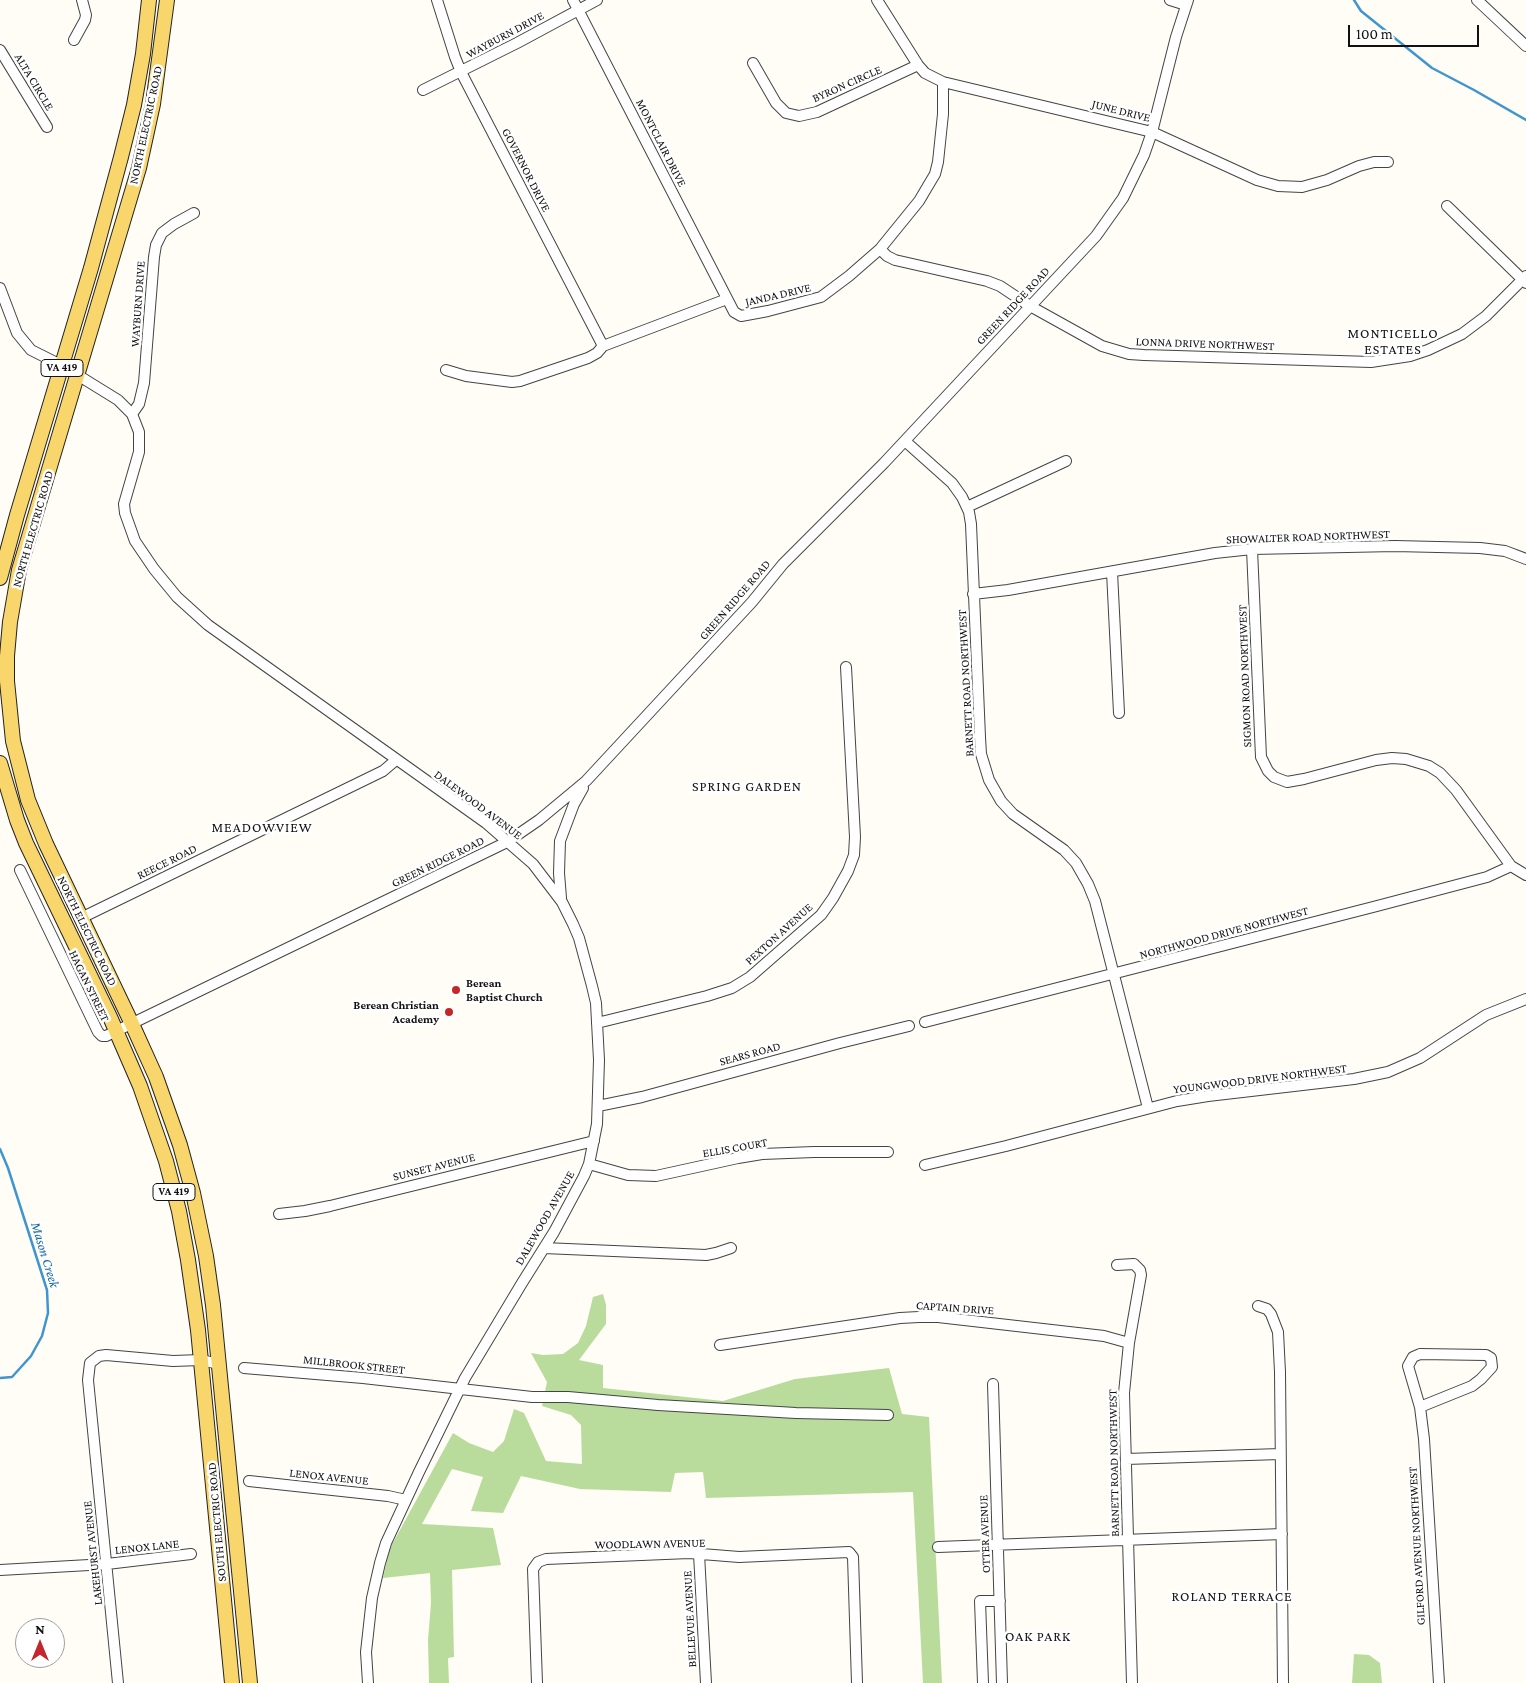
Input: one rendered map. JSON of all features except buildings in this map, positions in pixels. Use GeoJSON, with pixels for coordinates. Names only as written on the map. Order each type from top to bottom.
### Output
{"type":"FeatureCollection","features":[{"type":"Feature","properties":{"kind":"main road","name":"NORTH ELECTRIC ROAD"},"geometry":{"type":"LineString","coordinates":[[0,578],[91,268],[134,105],[143,54],[149,0]]}},
{"type":"Feature","properties":{"kind":"main road","name":"NORTH ELECTRIC ROAD"},"geometry":{"type":"LineString","coordinates":[[167,0],[157,77],[142,154],[19,570],[10,622],[7,681],[13,741],[28,800],[42,837],[156,1077],[169,1114],[193,1192],[206,1256],[219,1364]]}},
{"type":"Feature","properties":{"kind":"main road","name":"NORTH ELECTRIC ROAD"},"geometry":{"type":"LineString","coordinates":[[0,763],[17,820],[116,1032],[151,1117],[174,1195],[188,1260],[201,1360]]}},
{"type":"Feature","properties":{"kind":"main road","name":"SOUTH ELECTRIC ROAD"},"geometry":{"type":"LineString","coordinates":[[201,1360],[232,1683]]}},
{"type":"Feature","properties":{"kind":"main road","name":"SOUTH ELECTRIC ROAD"},"geometry":{"type":"LineString","coordinates":[[219,1364],[250,1683]]}},
{"type":"Feature","properties":{"kind":"street"},"geometry":{"type":"LineString","coordinates":[[74,40],[86,20],[82,0]]}},
{"type":"Feature","properties":{"kind":"street","name":"GOVERNOR DRIVE"},"geometry":{"type":"LineString","coordinates":[[437,0],[455,57],[462,72],[603,346]]}},
{"type":"Feature","properties":{"kind":"street","name":"MONTCLAIR DRIVE"},"geometry":{"type":"LineString","coordinates":[[573,0],[727,299]]}},
{"type":"Feature","properties":{"kind":"street","name":"WAYBURN DRIVE"},"geometry":{"type":"LineString","coordinates":[[423,90],[462,72],[597,0]]}},
{"type":"Feature","properties":{"kind":"street","name":"JUNE DRIVE"},"geometry":{"type":"LineString","coordinates":[[877,0],[918,66],[925,73],[943,82],[1152,132],[1257,180],[1278,186],[1302,187],[1327,180],[1359,166],[1374,162],[1388,162]]}},
{"type":"Feature","properties":{"kind":"street"},"geometry":{"type":"LineString","coordinates":[[1170,0],[1187,2]]}},
{"type":"Feature","properties":{"kind":"street"},"geometry":{"type":"LineString","coordinates":[[1477,0],[1524,45]]}},
{"type":"Feature","properties":{"kind":"street","name":"GREEN RIDGE ROAD"},"geometry":{"type":"LineString","coordinates":[[116,1032],[507,842],[554,809],[586,781],[752,602],[784,564],[905,441],[1096,236],[1110,218],[1132,182],[1144,156],[1187,2]]}},
{"type":"Feature","properties":{"kind":"street","name":"ALTA CIRCLE"},"geometry":{"type":"LineString","coordinates":[[0,50],[47,127]]}},
{"type":"Feature","properties":{"kind":"street","name":"BYRON CIRCLE"},"geometry":{"type":"LineString","coordinates":[[753,63],[776,104],[786,113],[799,116],[817,112],[918,66]]}},
{"type":"Feature","properties":{"kind":"street","name":"JANDA DRIVE"},"geometry":{"type":"LineString","coordinates":[[446,370],[466,376],[512,382],[520,381],[588,358],[603,346],[727,299],[734,312],[741,316],[808,302],[830,292],[880,249],[919,201],[935,174],[943,114],[943,82]]}},
{"type":"Feature","properties":{"kind":"street"},"geometry":{"type":"LineString","coordinates":[[1447,206],[1525,279]]}},
{"type":"Feature","properties":{"kind":"street","name":"WAYBURN DRIVE"},"geometry":{"type":"LineString","coordinates":[[132,414],[139,404],[144,383],[156,245],[162,233],[194,213]]}},
{"type":"Feature","properties":{"kind":"street","name":"LONNA DRIVE NORTHWEST"},"geometry":{"type":"LineString","coordinates":[[880,249],[887,256],[895,260],[987,281],[1102,346],[1129,354],[1371,362],[1410,356],[1449,341],[1477,323],[1525,279]]}},
{"type":"Feature","properties":{"kind":"street"},"geometry":{"type":"LineString","coordinates":[[0,288],[22,341],[36,353],[63,366],[118,400],[132,414]]}},
{"type":"Feature","properties":{"kind":"street","name":"DALEWOOD AVENUE"},"geometry":{"type":"LineString","coordinates":[[132,414],[139,432],[140,452],[124,504],[125,513],[135,541],[154,569],[177,597],[208,625],[486,823],[533,864],[562,902],[579,938],[592,986],[599,1060],[598,1106],[589,1164],[572,1200],[460,1389],[384,1550],[372,1598],[366,1652],[368,1683]]}},
{"type":"Feature","properties":{"kind":"street","name":"BARNETT ROAD NORTHWEST"},"geometry":{"type":"LineString","coordinates":[[905,441],[952,483],[962,497],[971,524],[980,737],[984,768],[1001,801],[1013,814],[1064,850],[1080,869],[1095,901],[1148,1108]]}},
{"type":"Feature","properties":{"kind":"street"},"geometry":{"type":"LineString","coordinates":[[967,508],[1066,460]]}},
{"type":"Feature","properties":{"kind":"street","name":"SHOWALTER ROAD NORTHWEST"},"geometry":{"type":"LineString","coordinates":[[974,594],[1252,549],[1395,546],[1480,548],[1505,550],[1526,558]]}},
{"type":"Feature","properties":{"kind":"street","name":"SIGMON ROAD NORTHWEST"},"geometry":{"type":"LineString","coordinates":[[1252,549],[1261,758],[1268,772],[1274,777],[1287,782],[1376,760],[1406,759],[1424,764],[1440,773],[1447,780],[1511,866]]}},
{"type":"Feature","properties":{"kind":"street"},"geometry":{"type":"LineString","coordinates":[[1112,572],[1120,713]]}},
{"type":"Feature","properties":{"kind":"street","name":"PEXTON AVENUE"},"geometry":{"type":"LineString","coordinates":[[597,1023],[732,988],[750,977],[821,915],[833,898],[848,871],[854,855],[846,667]]}},
{"type":"Feature","properties":{"kind":"street","name":"REECE ROAD"},"geometry":{"type":"LineString","coordinates":[[81,918],[383,771],[396,760]]}},
{"type":"Feature","properties":{"kind":"street"},"geometry":{"type":"LineString","coordinates":[[562,902],[559,873],[560,841],[574,804],[586,781]]}},
{"type":"Feature","properties":{"kind":"street"},"geometry":{"type":"LineString","coordinates":[[1511,866],[1526,875]]}},
{"type":"Feature","properties":{"kind":"street","name":"NORTHWOOD DRIVE NORTHWEST"},"geometry":{"type":"LineString","coordinates":[[925,1022],[1478,879],[1511,866]]}},
{"type":"Feature","properties":{"kind":"street","name":"HAGAN STREET"},"geometry":{"type":"LineString","coordinates":[[20,870],[98,1032],[102,1036],[116,1032]]}},
{"type":"Feature","properties":{"kind":"street"},"geometry":{"type":"LineString","coordinates":[[49,932],[65,924]]}},
{"type":"Feature","properties":{"kind":"street","name":"YOUNGWOOD DRIVE NORTHWEST"},"geometry":{"type":"LineString","coordinates":[[925,1164],[1006,1146],[1148,1108],[1208,1096],[1335,1082],[1388,1072],[1420,1058],[1486,1015],[1526,999]]}},
{"type":"Feature","properties":{"kind":"street","name":"SEARS ROAD"},"geometry":{"type":"LineString","coordinates":[[598,1106],[909,1026]]}},
{"type":"Feature","properties":{"kind":"street","name":"SUNSET AVENUE"},"geometry":{"type":"LineString","coordinates":[[279,1214],[330,1206],[594,1141]]}},
{"type":"Feature","properties":{"kind":"street","name":"ELLIS COURT"},"geometry":{"type":"LineString","coordinates":[[589,1164],[628,1175],[656,1176],[762,1154],[888,1152]]}},
{"type":"Feature","properties":{"kind":"street"},"geometry":{"type":"LineString","coordinates":[[544,1248],[706,1255],[731,1248]]}},
{"type":"Feature","properties":{"kind":"street","name":"BARNETT ROAD NORTHWEST"},"geometry":{"type":"LineString","coordinates":[[1117,1265],[1134,1264],[1141,1274],[1129,1342],[1124,1394],[1132,1683]]}},
{"type":"Feature","properties":{"kind":"street"},"geometry":{"type":"LineString","coordinates":[[1258,1306],[1267,1309],[1271,1314],[1278,1332],[1283,1683]]}},
{"type":"Feature","properties":{"kind":"street","name":"CAPTAIN DRIVE"},"geometry":{"type":"LineString","coordinates":[[720,1345],[900,1318],[919,1317],[938,1317],[1104,1336],[1129,1342]]}},
{"type":"Feature","properties":{"kind":"street","name":"GILFORD AVENUE NORTHWEST"},"geometry":{"type":"LineString","coordinates":[[1420,1407],[1476,1383],[1492,1367],[1490,1358],[1486,1355],[1474,1354],[1420,1354],[1413,1357],[1408,1366],[1420,1407],[1424,1439],[1439,1683]]}},
{"type":"Feature","properties":{"kind":"street","name":"LAKEHURST AVENUE"},"geometry":{"type":"LineString","coordinates":[[118,1683],[91,1421],[89,1369],[94,1358],[99,1356],[173,1361],[201,1360]]}},
{"type":"Feature","properties":{"kind":"street"},"geometry":{"type":"LineString","coordinates":[[201,1360],[219,1364]]}},
{"type":"Feature","properties":{"kind":"street","name":"MILLBROOK STREET"},"geometry":{"type":"LineString","coordinates":[[244,1368],[363,1378],[532,1397],[568,1397],[658,1405],[806,1414],[888,1416]]}},
{"type":"Feature","properties":{"kind":"street","name":"OTTER AVENUE"},"geometry":{"type":"LineString","coordinates":[[993,1384],[1002,1683]]}},
{"type":"Feature","properties":{"kind":"street"},"geometry":{"type":"LineString","coordinates":[[1126,1459],[1280,1454]]}},
{"type":"Feature","properties":{"kind":"street","name":"LENOX AVENUE"},"geometry":{"type":"LineString","coordinates":[[249,1481],[380,1495],[406,1500]]}},
{"type":"Feature","properties":{"kind":"street"},"geometry":{"type":"LineString","coordinates":[[938,1546],[1282,1534]]}},
{"type":"Feature","properties":{"kind":"street","name":"WOODLAWN AVENUE"},"geometry":{"type":"LineString","coordinates":[[537,1683],[533,1569],[538,1562],[555,1559],[699,1554],[739,1557],[850,1552],[853,1557],[857,1683]]}},
{"type":"Feature","properties":{"kind":"street","name":"LENOX LANE"},"geometry":{"type":"LineString","coordinates":[[106,1564],[191,1554]]}},
{"type":"Feature","properties":{"kind":"street","name":"BELLEVUE AVENUE"},"geometry":{"type":"LineString","coordinates":[[699,1554],[706,1683]]}},
{"type":"Feature","properties":{"kind":"street"},"geometry":{"type":"LineString","coordinates":[[0,1570],[106,1564]]}},
{"type":"Feature","properties":{"kind":"street"},"geometry":{"type":"LineString","coordinates":[[983,1683],[980,1601],[1000,1601]]}},
{"type":"Feature","properties":{"kind":"green space"},"geometry":{"type":"Polygon","coordinates":[[[603,1294],[606,1305],[606,1324],[579,1360],[603,1365],[603,1388],[723,1401],[795,1379],[889,1368],[902,1414],[929,1417],[942,1683],[923,1683],[913,1492],[706,1498],[703,1472],[675,1473],[671,1492],[580,1489],[521,1476],[503,1513],[471,1511],[483,1477],[452,1469],[422,1524],[493,1528],[501,1565],[452,1570],[454,1657],[448,1658],[449,1683],[429,1683],[430,1573],[383,1578],[389,1550],[453,1433],[469,1443],[493,1452],[504,1441],[514,1409],[524,1413],[546,1461],[582,1464],[581,1425],[571,1415],[542,1406],[547,1382],[531,1353],[543,1355],[563,1354],[578,1343],[586,1326],[593,1297],[603,1294]]]}},
{"type":"Feature","properties":{"kind":"green space"},"geometry":{"type":"Polygon","coordinates":[[[1354,1654],[1369,1655],[1380,1663],[1382,1683],[1352,1683],[1354,1654]]]}},
{"type":"Feature","properties":{"kind":"waterway"},"geometry":{"type":"LineString","coordinates":[[1354,0],[1361,11],[1432,68],[1526,120]]}},
{"type":"Feature","properties":{"kind":"waterway","name":"Mason Creek"},"geometry":{"type":"LineString","coordinates":[[0,1149],[8,1168],[47,1290],[48,1313],[42,1336],[31,1356],[12,1377],[0,1378]]}},
{"type":"Feature","properties":{"kind":"place","name":"Berean Baptist Church"},"geometry":{"type":"Point","coordinates":[456,990]}},
{"type":"Feature","properties":{"kind":"place","name":"Berean Christian Academy"},"geometry":{"type":"Point","coordinates":[449,1012]}},
{"type":"Feature","properties":{"kind":"district","name":"MONTICELLO ESTATES"},"geometry":{"type":"Point","coordinates":[1393,342]}},
{"type":"Feature","properties":{"kind":"district","name":"SPRING GARDEN"},"geometry":{"type":"Point","coordinates":[747,787]}},
{"type":"Feature","properties":{"kind":"district","name":"MEADOWVIEW"},"geometry":{"type":"Point","coordinates":[262,828]}},
{"type":"Feature","properties":{"kind":"district","name":"ROLAND TERRACE"},"geometry":{"type":"Point","coordinates":[1232,1597]}},
{"type":"Feature","properties":{"kind":"district","name":"OAK PARK"},"geometry":{"type":"Point","coordinates":[1038,1637]}}]}
